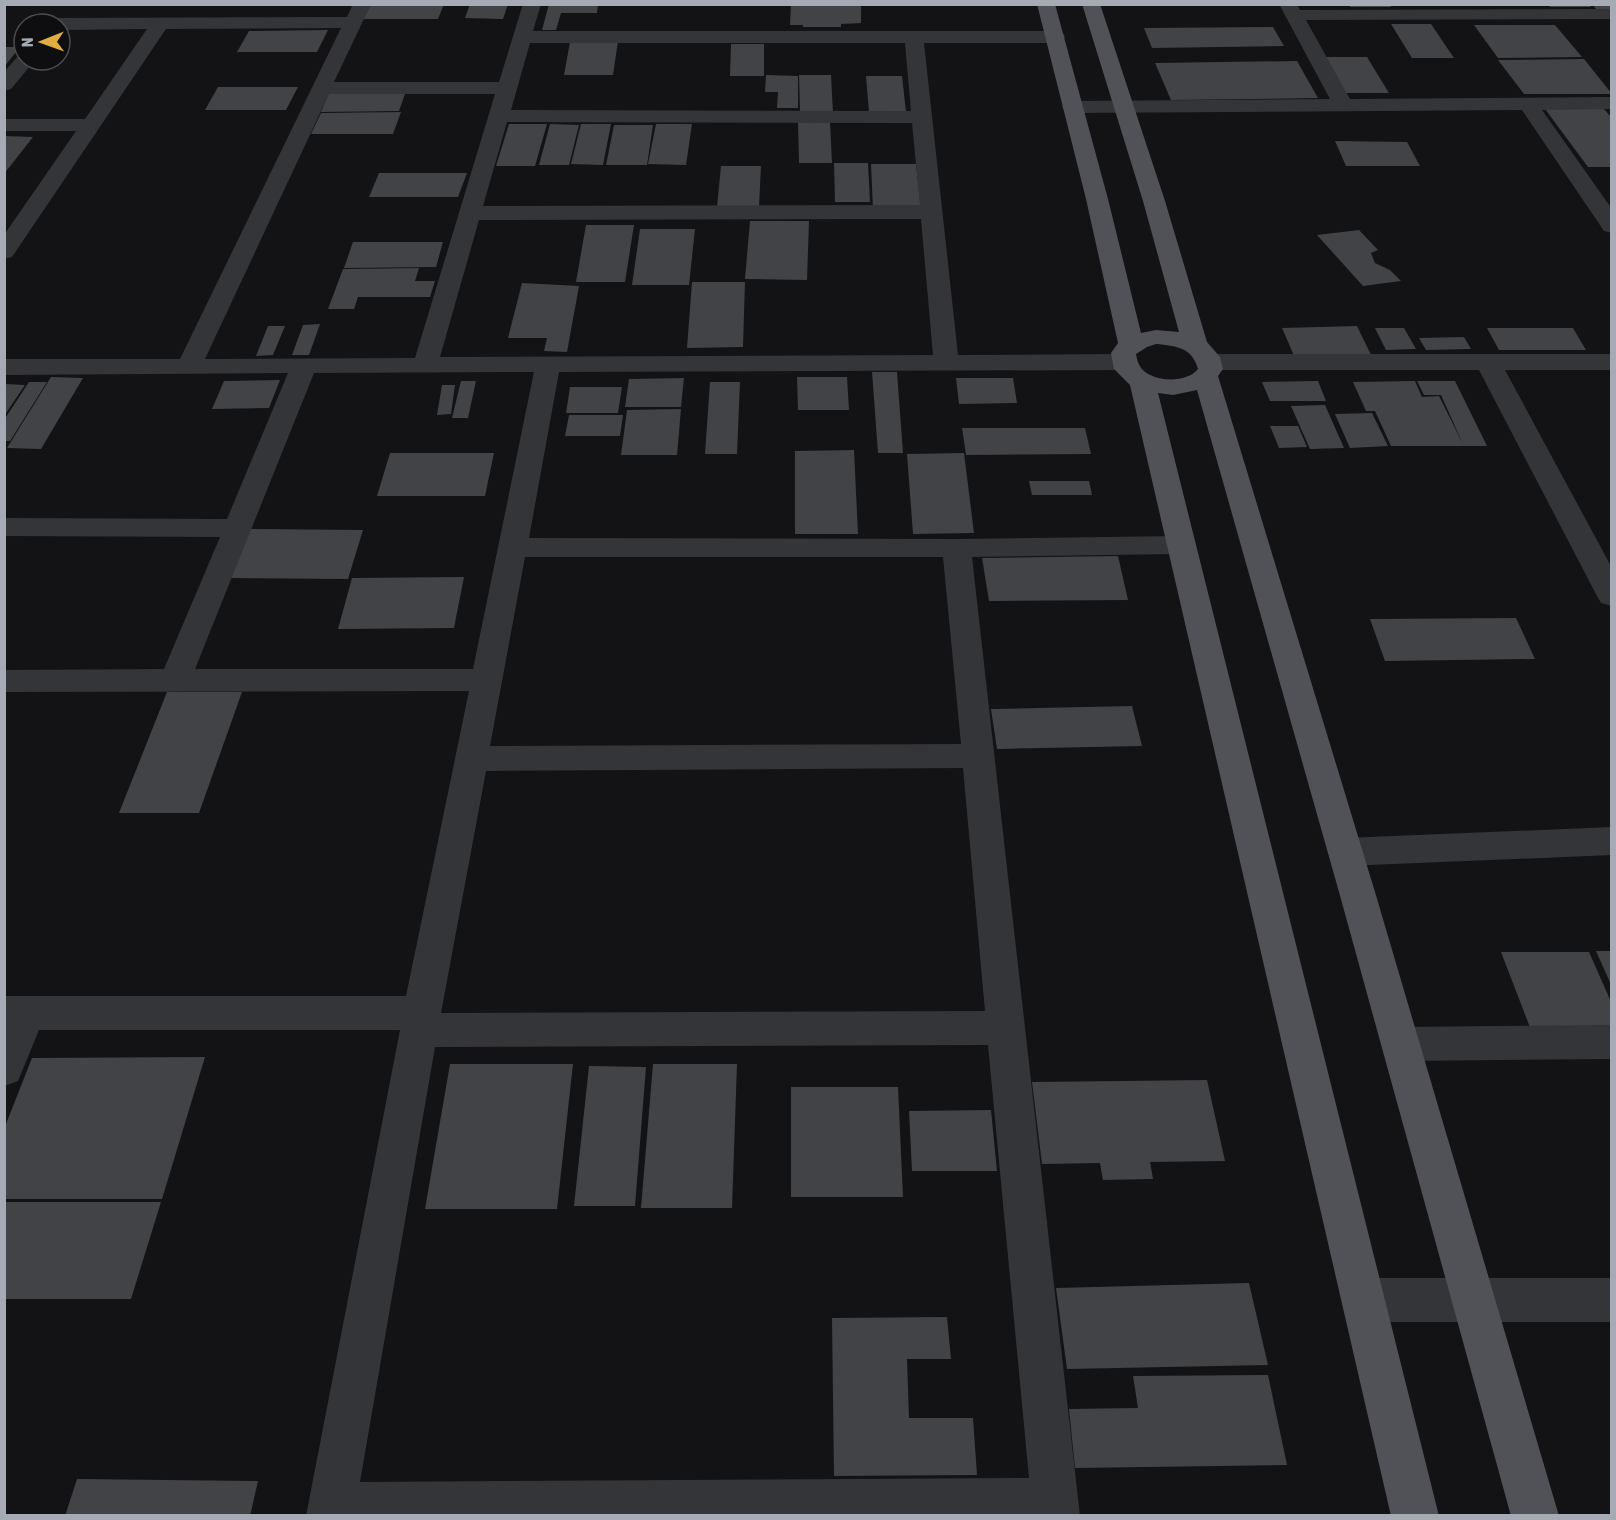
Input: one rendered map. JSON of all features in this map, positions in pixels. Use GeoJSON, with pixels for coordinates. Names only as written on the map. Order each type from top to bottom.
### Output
{"type":"FeatureCollection","features":[{"type":"Feature","properties":{"kind":"main road"},"geometry":{"type":"LineString","coordinates":[[1046,4],[1097,199],[1132,363],[1181,545],[1415,1515]]}},
{"type":"Feature","properties":{"kind":"main road"},"geometry":{"type":"LineString","coordinates":[[1091,4],[1203,362],[1535,1515]]}},
{"type":"Feature","properties":{"kind":"main road"},"geometry":{"type":"LineString","coordinates":[[1132,363],[1143,339],[1156,337],[1175,338],[1203,362]]}},
{"type":"Feature","properties":{"kind":"main road"},"geometry":{"type":"LineString","coordinates":[[1132,363],[1157,386],[1177,388],[1191,386],[1203,362]]}},
{"type":"Feature","properties":{"kind":"street"},"geometry":{"type":"LineString","coordinates":[[425,365],[532,4]]}},
{"type":"Feature","properties":{"kind":"street"},"geometry":{"type":"LineString","coordinates":[[1343,105],[1291,10],[1611,14]]}},
{"type":"Feature","properties":{"kind":"street"},"geometry":{"type":"LineString","coordinates":[[72,24],[160,24],[358,14],[189,366]]}},
{"type":"Feature","properties":{"kind":"street"},"geometry":{"type":"LineString","coordinates":[[4,252],[13,227],[91,125],[160,24]]}},
{"type":"Feature","properties":{"kind":"street"},"geometry":{"type":"LineString","coordinates":[[522,37],[1056,37]]}},
{"type":"Feature","properties":{"kind":"street"},"geometry":{"type":"LineString","coordinates":[[914,37],[946,363]]}},
{"type":"Feature","properties":{"kind":"street"},"geometry":{"type":"LineString","coordinates":[[4,85],[15,72]]}},
{"type":"Feature","properties":{"kind":"street"},"geometry":{"type":"LineString","coordinates":[[322,88],[507,88]]}},
{"type":"Feature","properties":{"kind":"street"},"geometry":{"type":"LineString","coordinates":[[1072,107],[1611,103]]}},
{"type":"Feature","properties":{"kind":"street"},"geometry":{"type":"LineString","coordinates":[[1528,104],[1611,226]]}},
{"type":"Feature","properties":{"kind":"street"},"geometry":{"type":"LineString","coordinates":[[499,116],[922,117]]}},
{"type":"Feature","properties":{"kind":"street"},"geometry":{"type":"LineString","coordinates":[[4,125],[91,125]]}},
{"type":"Feature","properties":{"kind":"street"},"geometry":{"type":"LineString","coordinates":[[470,213],[931,212]]}},
{"type":"Feature","properties":{"kind":"street"},"geometry":{"type":"LineString","coordinates":[[1203,362],[1611,362]]}},
{"type":"Feature","properties":{"kind":"street"},"geometry":{"type":"LineString","coordinates":[[1488,362],[1601,556],[1611,596]]}},
{"type":"Feature","properties":{"kind":"street"},"geometry":{"type":"LineString","coordinates":[[4,367],[1132,363]]}},
{"type":"Feature","properties":{"kind":"street"},"geometry":{"type":"LineString","coordinates":[[548,365],[421,1021],[331,1511],[1055,1509],[957,548]]}},
{"type":"Feature","properties":{"kind":"street"},"geometry":{"type":"LineString","coordinates":[[175,681],[304,366]]}},
{"type":"Feature","properties":{"kind":"street"},"geometry":{"type":"LineString","coordinates":[[4,527],[237,528]]}},
{"type":"Feature","properties":{"kind":"street"},"geometry":{"type":"LineString","coordinates":[[513,547],[957,548],[1181,545]]}},
{"type":"Feature","properties":{"kind":"street"},"geometry":{"type":"LineString","coordinates":[[4,681],[487,680]]}},
{"type":"Feature","properties":{"kind":"street"},"geometry":{"type":"LineString","coordinates":[[471,759],[979,756]]}},
{"type":"Feature","properties":{"kind":"street"},"geometry":{"type":"LineString","coordinates":[[1345,852],[1611,841]]}},
{"type":"Feature","properties":{"kind":"street"},"geometry":{"type":"LineString","coordinates":[[4,1069],[15,1013],[421,1021],[1006,1028]]}},
{"type":"Feature","properties":{"kind":"street"},"geometry":{"type":"LineString","coordinates":[[1401,1044],[1611,1042]]}},
{"type":"Feature","properties":{"kind":"street"},"geometry":{"type":"LineString","coordinates":[[1364,1300],[1611,1299]]}},
{"type":"Feature","properties":{"kind":"building"},"geometry":{"type":"Polygon","coordinates":[[[371,4],[444,4],[438,19],[363,19],[371,4]]]}},
{"type":"Feature","properties":{"kind":"building"},"geometry":{"type":"Polygon","coordinates":[[[470,4],[508,4],[503,19],[465,18],[470,4]]]}},
{"type":"Feature","properties":{"kind":"building"},"geometry":{"type":"Polygon","coordinates":[[[549,4],[598,4],[597,13],[561,13],[556,30],[542,30],[549,4]]]}},
{"type":"Feature","properties":{"kind":"building"},"geometry":{"type":"Polygon","coordinates":[[[791,4],[861,4],[861,23],[841,24],[841,27],[790,25],[791,4]]]}},
{"type":"Feature","properties":{"kind":"building"},"geometry":{"type":"Polygon","coordinates":[[[1349,4],[1390,4],[1391,7],[1350,7],[1349,4]]]}},
{"type":"Feature","properties":{"kind":"building"},"geometry":{"type":"Polygon","coordinates":[[[1548,4],[1588,4],[1591,7],[1550,7],[1548,4]]]}},
{"type":"Feature","properties":{"kind":"building"},"geometry":{"type":"Polygon","coordinates":[[[1592,4],[1612,4],[1612,9],[1596,9],[1592,4]]]}},
{"type":"Feature","properties":{"kind":"building"},"geometry":{"type":"Polygon","coordinates":[[[1391,24],[1431,24],[1454,58],[1412,58],[1391,24]]]}},
{"type":"Feature","properties":{"kind":"building"},"geometry":{"type":"Polygon","coordinates":[[[1474,25],[1555,25],[1582,57],[1498,58],[1474,25]]]}},
{"type":"Feature","properties":{"kind":"building"},"geometry":{"type":"Polygon","coordinates":[[[1273,27],[1284,46],[1152,48],[1144,28],[1273,27]]]}},
{"type":"Feature","properties":{"kind":"building"},"geometry":{"type":"Polygon","coordinates":[[[328,30],[317,52],[237,52],[249,31],[328,30]]]}},
{"type":"Feature","properties":{"kind":"building"},"geometry":{"type":"Polygon","coordinates":[[[618,41],[613,75],[564,75],[570,42],[618,41]]]}},
{"type":"Feature","properties":{"kind":"building"},"geometry":{"type":"Polygon","coordinates":[[[731,44],[764,44],[764,76],[730,76],[731,44]]]}},
{"type":"Feature","properties":{"kind":"building"},"geometry":{"type":"Polygon","coordinates":[[[4,47],[12,47],[12,57],[4,67],[4,47]]]}},
{"type":"Feature","properties":{"kind":"building"},"geometry":{"type":"Polygon","coordinates":[[[1324,57],[1367,57],[1389,93],[1344,93],[1324,57]]]}},
{"type":"Feature","properties":{"kind":"building"},"geometry":{"type":"Polygon","coordinates":[[[1584,59],[1612,94],[1524,94],[1498,60],[1584,59]]]}},
{"type":"Feature","properties":{"kind":"building"},"geometry":{"type":"Polygon","coordinates":[[[1297,61],[1318,98],[1171,100],[1155,63],[1297,61]]]}},
{"type":"Feature","properties":{"kind":"building"},"geometry":{"type":"Polygon","coordinates":[[[766,75],[798,76],[798,108],[777,108],[778,92],[765,92],[766,75]]]}},
{"type":"Feature","properties":{"kind":"building"},"geometry":{"type":"Polygon","coordinates":[[[799,75],[831,75],[833,113],[800,113],[799,75]]]}},
{"type":"Feature","properties":{"kind":"building"},"geometry":{"type":"Polygon","coordinates":[[[866,76],[902,76],[906,112],[869,112],[866,76]]]}},
{"type":"Feature","properties":{"kind":"building"},"geometry":{"type":"Polygon","coordinates":[[[218,87],[298,87],[286,110],[205,110],[218,87]]]}},
{"type":"Feature","properties":{"kind":"building"},"geometry":{"type":"Polygon","coordinates":[[[406,91],[399,111],[321,112],[329,92],[406,91]]]}},
{"type":"Feature","properties":{"kind":"building"},"geometry":{"type":"Polygon","coordinates":[[[1545,109],[1604,109],[1612,118],[1612,167],[1588,167],[1545,109]]]}},
{"type":"Feature","properties":{"kind":"building"},"geometry":{"type":"Polygon","coordinates":[[[401,112],[393,134],[311,134],[321,113],[401,112]]]}},
{"type":"Feature","properties":{"kind":"building"},"geometry":{"type":"Polygon","coordinates":[[[798,122],[830,122],[832,163],[799,163],[798,122]]]}},
{"type":"Feature","properties":{"kind":"building"},"geometry":{"type":"Polygon","coordinates":[[[509,124],[547,124],[535,166],[496,166],[509,124]]]}},
{"type":"Feature","properties":{"kind":"building"},"geometry":{"type":"Polygon","coordinates":[[[550,124],[579,125],[569,165],[539,165],[550,124]]]}},
{"type":"Feature","properties":{"kind":"building"},"geometry":{"type":"Polygon","coordinates":[[[581,124],[611,124],[603,165],[571,164],[581,124]]]}},
{"type":"Feature","properties":{"kind":"building"},"geometry":{"type":"Polygon","coordinates":[[[656,124],[692,124],[686,165],[648,164],[656,124]]]}},
{"type":"Feature","properties":{"kind":"building"},"geometry":{"type":"Polygon","coordinates":[[[614,125],[653,125],[647,165],[606,165],[614,125]]]}},
{"type":"Feature","properties":{"kind":"building"},"geometry":{"type":"Polygon","coordinates":[[[4,136],[33,137],[4,174],[4,136]]]}},
{"type":"Feature","properties":{"kind":"building"},"geometry":{"type":"Polygon","coordinates":[[[1335,141],[1407,142],[1420,166],[1346,166],[1335,141]]]}},
{"type":"Feature","properties":{"kind":"building"},"geometry":{"type":"Polygon","coordinates":[[[834,163],[868,163],[870,202],[835,202],[834,163]]]}},
{"type":"Feature","properties":{"kind":"building"},"geometry":{"type":"Polygon","coordinates":[[[871,164],[916,164],[921,210],[873,210],[871,164]]]}},
{"type":"Feature","properties":{"kind":"building"},"geometry":{"type":"Polygon","coordinates":[[[721,166],[761,166],[759,207],[717,207],[721,166]]]}},
{"type":"Feature","properties":{"kind":"building"},"geometry":{"type":"Polygon","coordinates":[[[379,173],[467,173],[458,197],[369,197],[379,173]]]}},
{"type":"Feature","properties":{"kind":"building"},"geometry":{"type":"Polygon","coordinates":[[[750,221],[809,221],[807,280],[745,279],[750,221]]]}},
{"type":"Feature","properties":{"kind":"building"},"geometry":{"type":"Polygon","coordinates":[[[586,225],[634,225],[625,282],[576,282],[586,225]]]}},
{"type":"Feature","properties":{"kind":"building"},"geometry":{"type":"Polygon","coordinates":[[[640,229],[695,229],[689,285],[632,285],[640,229]]]}},
{"type":"Feature","properties":{"kind":"building"},"geometry":{"type":"Polygon","coordinates":[[[1359,230],[1378,250],[1371,253],[1375,263],[1390,270],[1401,281],[1363,286],[1317,235],[1359,230]]]}},
{"type":"Feature","properties":{"kind":"building"},"geometry":{"type":"Polygon","coordinates":[[[353,242],[443,242],[436,267],[344,268],[353,242]]]}},
{"type":"Feature","properties":{"kind":"building"},"geometry":{"type":"Polygon","coordinates":[[[419,268],[415,281],[435,281],[430,297],[358,297],[354,309],[328,309],[343,269],[419,268]]]}},
{"type":"Feature","properties":{"kind":"building"},"geometry":{"type":"Polygon","coordinates":[[[692,282],[745,282],[743,347],[687,348],[692,282]]]}},
{"type":"Feature","properties":{"kind":"building"},"geometry":{"type":"Polygon","coordinates":[[[522,283],[579,286],[567,352],[544,351],[547,338],[508,338],[522,283]]]}},
{"type":"Feature","properties":{"kind":"building"},"geometry":{"type":"Polygon","coordinates":[[[320,324],[309,355],[292,355],[303,325],[320,324]]]}},
{"type":"Feature","properties":{"kind":"building"},"geometry":{"type":"Polygon","coordinates":[[[268,326],[285,326],[273,355],[256,356],[268,326]]]}},
{"type":"Feature","properties":{"kind":"building"},"geometry":{"type":"Polygon","coordinates":[[[1357,326],[1372,357],[1295,358],[1282,328],[1357,326]]]}},
{"type":"Feature","properties":{"kind":"building"},"geometry":{"type":"Polygon","coordinates":[[[1375,328],[1404,328],[1416,349],[1386,350],[1375,328]]]}},
{"type":"Feature","properties":{"kind":"building"},"geometry":{"type":"Polygon","coordinates":[[[1487,328],[1573,328],[1586,350],[1499,350],[1487,328]]]}},
{"type":"Feature","properties":{"kind":"building"},"geometry":{"type":"Polygon","coordinates":[[[1464,337],[1471,349],[1426,350],[1419,338],[1464,337]]]}},
{"type":"Feature","properties":{"kind":"building"},"geometry":{"type":"Polygon","coordinates":[[[872,372],[897,372],[903,453],[878,453],[872,372]]]}},
{"type":"Feature","properties":{"kind":"building"},"geometry":{"type":"Polygon","coordinates":[[[51,377],[83,378],[41,449],[7,448],[51,377]]]}},
{"type":"Feature","properties":{"kind":"building"},"geometry":{"type":"Polygon","coordinates":[[[797,377],[847,377],[849,410],[798,410],[797,377]]]}},
{"type":"Feature","properties":{"kind":"building"},"geometry":{"type":"Polygon","coordinates":[[[684,378],[681,407],[625,407],[629,379],[684,378]]]}},
{"type":"Feature","properties":{"kind":"building"},"geometry":{"type":"Polygon","coordinates":[[[956,378],[1013,378],[1017,403],[959,404],[956,378]]]}},
{"type":"Feature","properties":{"kind":"building"},"geometry":{"type":"Polygon","coordinates":[[[280,380],[269,408],[212,409],[224,381],[280,380]]]}},
{"type":"Feature","properties":{"kind":"building"},"geometry":{"type":"Polygon","coordinates":[[[461,381],[476,381],[468,418],[452,418],[461,381]]]}},
{"type":"Feature","properties":{"kind":"building"},"geometry":{"type":"Polygon","coordinates":[[[1318,381],[1326,401],[1270,401],[1262,382],[1318,381]]]}},
{"type":"Feature","properties":{"kind":"building"},"geometry":{"type":"Polygon","coordinates":[[[1415,381],[1422,397],[1439,396],[1463,444],[1441,395],[1424,395],[1417,381],[1455,381],[1487,446],[1391,446],[1375,411],[1366,411],[1353,382],[1415,381]]]}},
{"type":"Feature","properties":{"kind":"building"},"geometry":{"type":"Polygon","coordinates":[[[29,382],[47,382],[10,441],[4,441],[4,420],[29,382]]]}},
{"type":"Feature","properties":{"kind":"building"},"geometry":{"type":"Polygon","coordinates":[[[710,382],[740,382],[737,454],[705,454],[710,382]]]}},
{"type":"Feature","properties":{"kind":"building"},"geometry":{"type":"Polygon","coordinates":[[[4,384],[25,385],[4,416],[4,384]]]}},
{"type":"Feature","properties":{"kind":"building"},"geometry":{"type":"Polygon","coordinates":[[[442,385],[455,385],[451,414],[437,415],[442,385]]]}},
{"type":"Feature","properties":{"kind":"building"},"geometry":{"type":"Polygon","coordinates":[[[570,387],[622,387],[618,413],[566,413],[570,387]]]}},
{"type":"Feature","properties":{"kind":"building"},"geometry":{"type":"Polygon","coordinates":[[[1325,405],[1344,448],[1310,449],[1291,406],[1325,405]]]}},
{"type":"Feature","properties":{"kind":"building"},"geometry":{"type":"Polygon","coordinates":[[[681,409],[677,455],[621,455],[627,410],[681,409]]]}},
{"type":"Feature","properties":{"kind":"building"},"geometry":{"type":"Polygon","coordinates":[[[1372,413],[1388,446],[1350,448],[1335,414],[1372,413]]]}},
{"type":"Feature","properties":{"kind":"building"},"geometry":{"type":"Polygon","coordinates":[[[569,415],[623,415],[620,436],[565,436],[569,415]]]}},
{"type":"Feature","properties":{"kind":"building"},"geometry":{"type":"Polygon","coordinates":[[[1270,426],[1298,426],[1307,447],[1279,448],[1270,426]]]}},
{"type":"Feature","properties":{"kind":"building"},"geometry":{"type":"Polygon","coordinates":[[[962,428],[1085,428],[1091,454],[966,455],[962,428]]]}},
{"type":"Feature","properties":{"kind":"building"},"geometry":{"type":"Polygon","coordinates":[[[854,450],[858,534],[795,534],[795,451],[854,450]]]}},
{"type":"Feature","properties":{"kind":"building"},"geometry":{"type":"Polygon","coordinates":[[[390,453],[494,453],[485,496],[377,496],[390,453]]]}},
{"type":"Feature","properties":{"kind":"building"},"geometry":{"type":"Polygon","coordinates":[[[964,453],[974,533],[913,534],[907,454],[964,453]]]}},
{"type":"Feature","properties":{"kind":"building"},"geometry":{"type":"Polygon","coordinates":[[[1029,481],[1089,481],[1092,495],[1032,495],[1029,481]]]}},
{"type":"Feature","properties":{"kind":"building"},"geometry":{"type":"Polygon","coordinates":[[[248,529],[363,530],[348,579],[229,578],[248,529]]]}},
{"type":"Feature","properties":{"kind":"building"},"geometry":{"type":"Polygon","coordinates":[[[1118,556],[1128,600],[989,601],[982,558],[1118,556]]]}},
{"type":"Feature","properties":{"kind":"building"},"geometry":{"type":"Polygon","coordinates":[[[464,577],[454,628],[338,629],[352,578],[464,577]]]}},
{"type":"Feature","properties":{"kind":"building"},"geometry":{"type":"Polygon","coordinates":[[[1516,618],[1535,659],[1385,661],[1370,619],[1516,618]]]}},
{"type":"Feature","properties":{"kind":"building"},"geometry":{"type":"Polygon","coordinates":[[[167,692],[242,692],[199,813],[119,813],[167,692]]]}},
{"type":"Feature","properties":{"kind":"building"},"geometry":{"type":"Polygon","coordinates":[[[1132,706],[1142,746],[997,749],[991,709],[1132,706]]]}},
{"type":"Feature","properties":{"kind":"building"},"geometry":{"type":"Polygon","coordinates":[[[1596,951],[1612,951],[1612,987],[1596,951]]]}},
{"type":"Feature","properties":{"kind":"building"},"geometry":{"type":"Polygon","coordinates":[[[1501,952],[1589,952],[1612,1004],[1612,1029],[1531,1030],[1501,952]]]}},
{"type":"Feature","properties":{"kind":"building"},"geometry":{"type":"Polygon","coordinates":[[[205,1057],[162,1199],[4,1199],[4,1129],[32,1058],[205,1057]]]}},
{"type":"Feature","properties":{"kind":"building"},"geometry":{"type":"Polygon","coordinates":[[[450,1064],[573,1064],[557,1209],[425,1209],[450,1064]]]}},
{"type":"Feature","properties":{"kind":"building"},"geometry":{"type":"Polygon","coordinates":[[[653,1064],[737,1064],[732,1208],[641,1208],[653,1064]]]}},
{"type":"Feature","properties":{"kind":"building"},"geometry":{"type":"Polygon","coordinates":[[[589,1066],[646,1067],[635,1206],[574,1206],[589,1066]]]}},
{"type":"Feature","properties":{"kind":"building"},"geometry":{"type":"Polygon","coordinates":[[[1207,1080],[1225,1161],[1150,1162],[1153,1179],[1103,1180],[1100,1163],[1042,1164],[1032,1082],[1207,1080]]]}},
{"type":"Feature","properties":{"kind":"building"},"geometry":{"type":"Polygon","coordinates":[[[791,1087],[898,1087],[903,1197],[791,1197],[791,1087]]]}},
{"type":"Feature","properties":{"kind":"building"},"geometry":{"type":"Polygon","coordinates":[[[991,1110],[997,1171],[912,1171],[909,1111],[991,1110]]]}},
{"type":"Feature","properties":{"kind":"building"},"geometry":{"type":"Polygon","coordinates":[[[4,1202],[161,1202],[131,1299],[4,1299],[4,1202]]]}},
{"type":"Feature","properties":{"kind":"building"},"geometry":{"type":"Polygon","coordinates":[[[1249,1283],[1268,1365],[1067,1369],[1056,1288],[1249,1283]]]}},
{"type":"Feature","properties":{"kind":"building"},"geometry":{"type":"Polygon","coordinates":[[[947,1317],[951,1359],[907,1359],[909,1418],[973,1418],[977,1475],[834,1476],[832,1318],[947,1317]]]}},
{"type":"Feature","properties":{"kind":"building"},"geometry":{"type":"Polygon","coordinates":[[[1268,1375],[1287,1465],[1075,1468],[1069,1409],[1138,1408],[1133,1376],[1268,1375]]]}},
{"type":"Feature","properties":{"kind":"building"},"geometry":{"type":"Polygon","coordinates":[[[77,1479],[258,1481],[250,1516],[65,1516],[77,1479]]]}}]}
